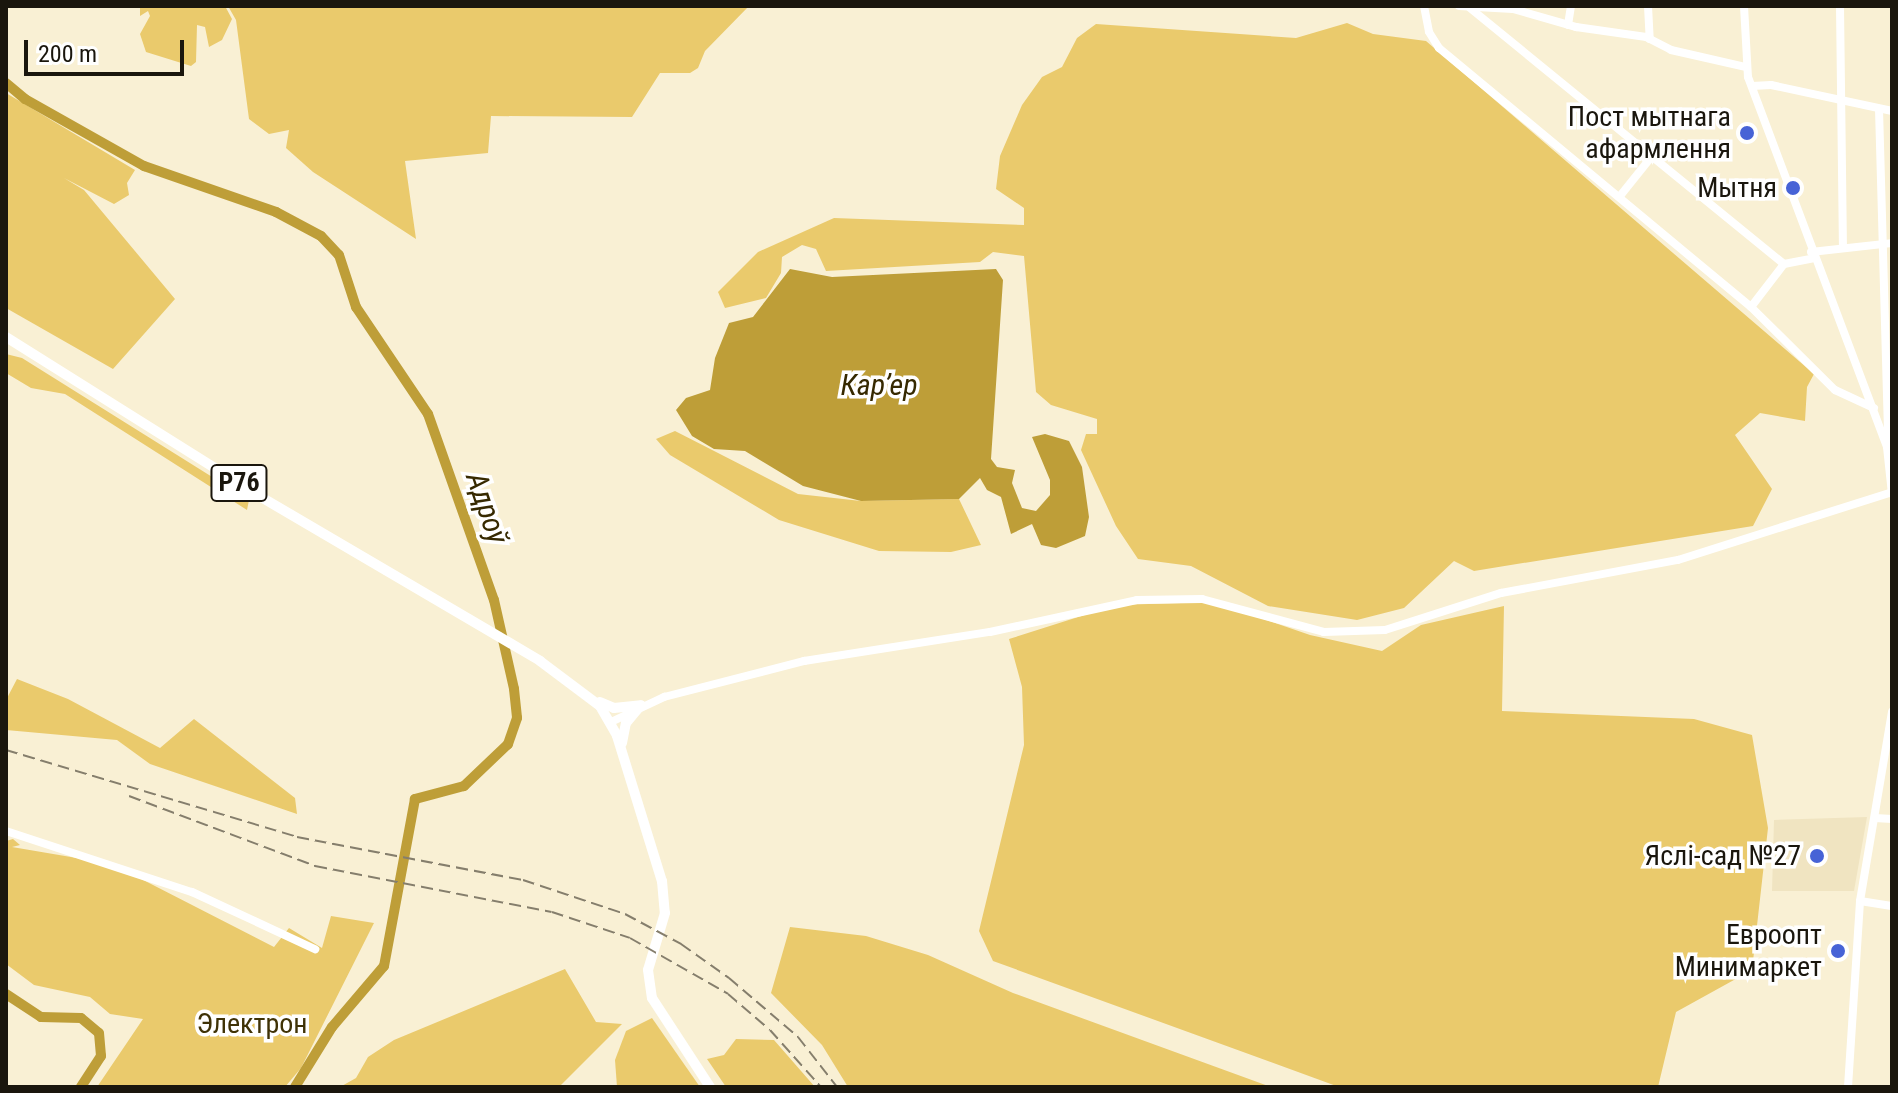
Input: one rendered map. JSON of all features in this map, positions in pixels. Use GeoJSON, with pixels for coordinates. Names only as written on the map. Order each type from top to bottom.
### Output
{"type":"FeatureCollection","features":[{"type":"Feature","properties":{"kind":"main road","name":"Р76"},"geometry":{"type":"LineString","coordinates":[[6,337],[261,497],[476,622],[588,693],[609,719],[623,753],[665,900],[664,925],[648,970],[652,998],[710,1087]]}},
{"type":"Feature","properties":{"kind":"main road"},"geometry":{"type":"LineString","coordinates":[[588,693],[610,707],[637,706]]}},
{"type":"Feature","properties":{"kind":"main road"},"geometry":{"type":"LineString","coordinates":[[623,753],[626,723],[637,706]]}},
{"type":"Feature","properties":{"kind":"street"},"geometry":{"type":"LineString","coordinates":[[1424,6],[1429,32],[1439,48],[1751,307],[1846,399],[1874,408]]}},
{"type":"Feature","properties":{"kind":"street"},"geometry":{"type":"LineString","coordinates":[[1459,6],[1529,12],[1568,25],[1650,39],[1671,50],[1745,67]]}},
{"type":"Feature","properties":{"kind":"street"},"geometry":{"type":"LineString","coordinates":[[1568,25],[1571,6]]}},
{"type":"Feature","properties":{"kind":"street"},"geometry":{"type":"LineString","coordinates":[[1648,6],[1650,39]]}},
{"type":"Feature","properties":{"kind":"street"},"geometry":{"type":"LineString","coordinates":[[1744,6],[1745,67],[1812,255],[1890,447]]}},
{"type":"Feature","properties":{"kind":"street"},"geometry":{"type":"LineString","coordinates":[[1840,6],[1843,245]]}},
{"type":"Feature","properties":{"kind":"street"},"geometry":{"type":"LineString","coordinates":[[1480,17],[1485,7]]}},
{"type":"Feature","properties":{"kind":"street"},"geometry":{"type":"LineString","coordinates":[[1470,8],[1784,264]]}},
{"type":"Feature","properties":{"kind":"street"},"geometry":{"type":"LineString","coordinates":[[1752,86],[1771,85],[1892,111]]}},
{"type":"Feature","properties":{"kind":"street"},"geometry":{"type":"LineString","coordinates":[[609,719],[637,706],[840,652],[990,632],[1155,598],[1202,599],[1312,629],[1358,634],[1501,593],[1678,560],[1892,493],[1888,243],[1879,109]]}},
{"type":"Feature","properties":{"kind":"street"},"geometry":{"type":"LineString","coordinates":[[1620,196],[1652,156]]}},
{"type":"Feature","properties":{"kind":"street"},"geometry":{"type":"LineString","coordinates":[[1751,307],[1784,264],[1843,245],[1888,243]]}},
{"type":"Feature","properties":{"kind":"street"},"geometry":{"type":"LineString","coordinates":[[1848,1087],[1860,901],[1892,712]]}},
{"type":"Feature","properties":{"kind":"street"},"geometry":{"type":"LineString","coordinates":[[1875,818],[1892,819]]}},
{"type":"Feature","properties":{"kind":"street"},"geometry":{"type":"LineString","coordinates":[[6,831],[192,892],[315,949]]}},
{"type":"Feature","properties":{"kind":"street"},"geometry":{"type":"LineString","coordinates":[[1860,901],[1892,906]]}},
{"type":"Feature","properties":{"kind":"shaded area","name":"Яслі-сад №27"},"geometry":{"type":"Polygon","coordinates":[[[1867,817],[1854,891],[1772,891],[1774,820],[1867,817]]]}},
{"type":"Feature","properties":{"kind":"green space"},"geometry":{"type":"Polygon","coordinates":[[[140,6],[225,6],[232,19],[222,40],[209,47],[205,27],[197,25],[196,62],[191,66],[146,52],[140,34],[150,16],[148,11],[140,16],[140,6]]]}},
{"type":"Feature","properties":{"kind":"green space"},"geometry":{"type":"Polygon","coordinates":[[[228,6],[749,6],[705,51],[698,68],[690,73],[660,73],[632,117],[491,116],[488,153],[405,161],[416,239],[313,172],[286,148],[289,130],[269,134],[249,119],[236,20],[228,6]]]}},
{"type":"Feature","properties":{"kind":"green space"},"geometry":{"type":"Polygon","coordinates":[[[1347,23],[1373,34],[1426,41],[1814,374],[1807,387],[1805,421],[1760,413],[1735,435],[1772,489],[1753,526],[1474,571],[1454,561],[1404,608],[1357,620],[1268,606],[1191,566],[1138,559],[1116,526],[1081,450],[1086,434],[1097,434],[1097,419],[1051,405],[1036,392],[1024,256],[993,252],[980,262],[826,271],[816,249],[802,245],[782,257],[781,273],[766,298],[725,308],[718,292],[758,252],[834,218],[1024,225],[1024,208],[996,189],[1000,156],[1022,105],[1042,77],[1062,67],[1077,38],[1096,24],[1296,38],[1347,23]]]}},
{"type":"Feature","properties":{"kind":"green space"},"geometry":{"type":"Polygon","coordinates":[[[6,93],[135,170],[127,183],[129,195],[114,204],[64,178],[84,190],[175,299],[113,369],[6,308],[6,93]]]}},
{"type":"Feature","properties":{"kind":"green space"},"geometry":{"type":"Polygon","coordinates":[[[6,354],[22,358],[249,500],[247,510],[65,394],[31,388],[6,373],[6,354]]]}},
{"type":"Feature","properties":{"kind":"green space"},"geometry":{"type":"Polygon","coordinates":[[[675,431],[798,494],[861,501],[959,499],[981,545],[951,552],[879,551],[779,520],[670,455],[656,439],[675,431]]]}},
{"type":"Feature","properties":{"kind":"green space"},"geometry":{"type":"Polygon","coordinates":[[[1214,602],[1310,635],[1382,651],[1421,625],[1504,606],[1502,711],[1694,719],[1752,735],[1768,828],[1752,970],[1676,1012],[1658,1087],[1339,1087],[993,961],[979,931],[1024,745],[1022,687],[1009,639],[1116,605],[1214,602]]]}},
{"type":"Feature","properties":{"kind":"green space"},"geometry":{"type":"Polygon","coordinates":[[[17,679],[68,699],[160,748],[194,719],[295,798],[297,814],[150,764],[117,740],[6,730],[6,700],[17,679]]]}},
{"type":"Feature","properties":{"kind":"green space","name":"Электрон"},"geometry":{"type":"Polygon","coordinates":[[[13,839],[20,845],[12,847],[112,864],[274,947],[289,928],[322,948],[331,916],[374,923],[301,1068],[285,1087],[97,1087],[143,1019],[110,1014],[90,997],[34,985],[6,964],[6,841],[13,839]]]}},
{"type":"Feature","properties":{"kind":"green space"},"geometry":{"type":"Polygon","coordinates":[[[790,927],[866,936],[928,955],[1013,993],[1271,1087],[848,1087],[822,1045],[771,993],[790,927]]]}},
{"type":"Feature","properties":{"kind":"green space"},"geometry":{"type":"Polygon","coordinates":[[[565,969],[596,1022],[622,1024],[559,1087],[340,1087],[356,1078],[368,1057],[394,1040],[565,969]]]}},
{"type":"Feature","properties":{"kind":"green space"},"geometry":{"type":"Polygon","coordinates":[[[652,1018],[700,1087],[617,1087],[615,1060],[626,1031],[652,1018]]]}},
{"type":"Feature","properties":{"kind":"green space"},"geometry":{"type":"Polygon","coordinates":[[[736,1039],[774,1040],[815,1087],[726,1087],[707,1059],[724,1055],[736,1039]]]}},
{"type":"Feature","properties":{"kind":"water","name":"Карʼер"},"geometry":{"type":"Polygon","coordinates":[[[790,269],[832,277],[996,269],[1003,280],[991,459],[997,467],[1015,470],[1012,483],[1022,508],[1036,511],[1050,495],[1050,480],[1032,437],[1045,434],[1069,441],[1082,467],[1089,517],[1085,536],[1056,548],[1041,545],[1032,524],[1011,534],[1001,497],[987,490],[980,478],[959,499],[861,501],[803,486],[745,451],[714,449],[692,436],[676,410],[686,398],[710,390],[715,358],[729,323],[753,317],[790,269]]]}},
{"type":"Feature","properties":{"kind":"waterway","name":"Адроў"},"geometry":{"type":"LineString","coordinates":[[6,83],[25,99],[144,166],[276,212],[321,236],[339,255],[356,307],[428,414],[494,600],[514,689],[517,718],[508,744],[464,786],[415,799],[384,966],[332,1027],[295,1087]]}},
{"type":"Feature","properties":{"kind":"waterway","name":"Адроў"},"geometry":{"type":"LineString","coordinates":[[6,994],[41,1017],[81,1018],[99,1033],[101,1056],[81,1087]]}},
{"type":"Feature","properties":{"kind":"railway"},"geometry":{"type":"LineString","coordinates":[[6,750],[297,837],[523,880],[625,914],[681,944],[729,978],[798,1037],[837,1087]]}},
{"type":"Feature","properties":{"kind":"railway"},"geometry":{"type":"LineString","coordinates":[[129,796],[315,866],[552,912],[630,938],[728,994],[770,1030],[821,1087]]}},
{"type":"Feature","properties":{"kind":"place","name":"Пост мытнага афармлення"},"geometry":{"type":"Point","coordinates":[1747,133]}},
{"type":"Feature","properties":{"kind":"place","name":"Мытня"},"geometry":{"type":"Point","coordinates":[1793,188]}},
{"type":"Feature","properties":{"kind":"place","name":"Яслі-сад №27"},"geometry":{"type":"Point","coordinates":[1817,856]}},
{"type":"Feature","properties":{"kind":"place","name":"Евроопт Минимаркет"},"geometry":{"type":"Point","coordinates":[1838,951]}}]}
